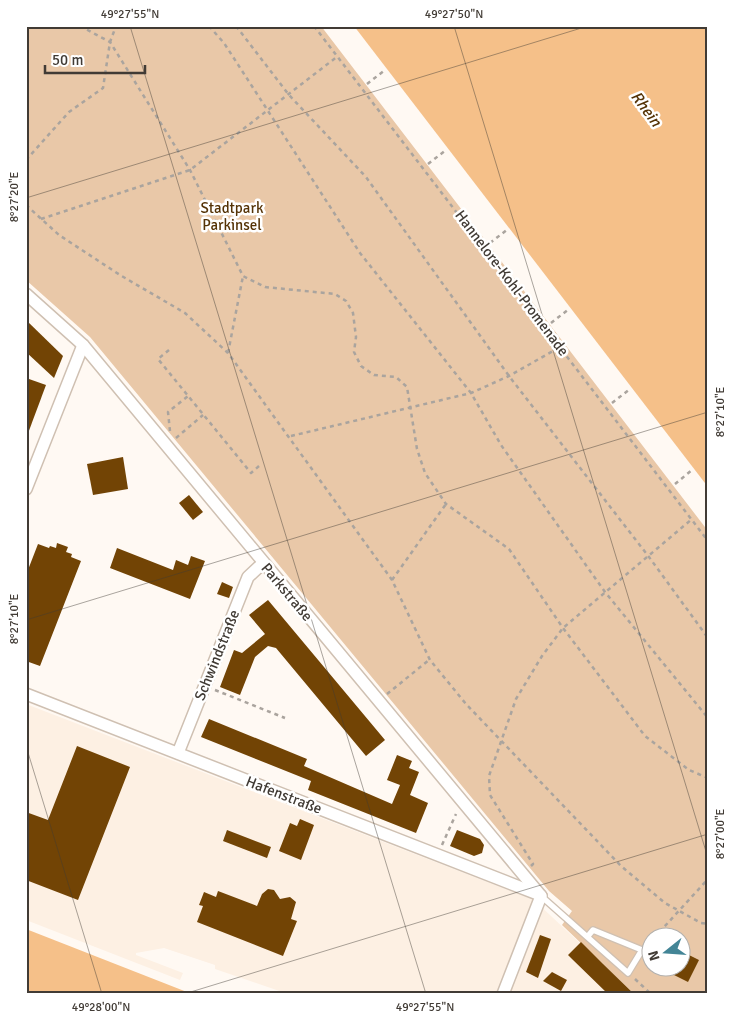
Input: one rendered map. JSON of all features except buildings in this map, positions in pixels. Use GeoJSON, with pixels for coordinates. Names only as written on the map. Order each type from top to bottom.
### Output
{"type":"FeatureCollection","features":[{"type":"Feature","properties":{"kind":"street","name":"Parkstraße"},"geometry":{"type":"LineString","coordinates":[[26,294],[83,345],[541,896]]}},
{"type":"Feature","properties":{"kind":"street"},"geometry":{"type":"LineString","coordinates":[[26,489],[83,345]]}},
{"type":"Feature","properties":{"kind":"street","name":"Schwindstraße"},"geometry":{"type":"LineString","coordinates":[[178,753],[248,577],[264,563]]}},
{"type":"Feature","properties":{"kind":"street","name":"Hafenstraße"},"geometry":{"type":"LineString","coordinates":[[26,694],[541,896]]}},
{"type":"Feature","properties":{"kind":"street"},"geometry":{"type":"LineString","coordinates":[[504,994],[541,896]]}},
{"type":"Feature","properties":{"kind":"lane"},"geometry":{"type":"LineString","coordinates":[[541,896],[628,973],[642,950],[593,930],[588,936]]}},
{"type":"Feature","properties":{"kind":"path"},"geometry":{"type":"LineString","coordinates":[[80,26],[110,42],[190,170],[243,276],[265,287],[335,294],[346,301],[353,313],[356,337],[354,352],[361,366],[374,375],[396,377],[407,387],[417,449],[425,474],[446,504],[509,549],[563,628],[645,736],[689,770],[708,778]]}},
{"type":"Feature","properties":{"kind":"path"},"geometry":{"type":"LineString","coordinates":[[26,160],[69,112],[103,88],[110,42],[116,26]]}},
{"type":"Feature","properties":{"kind":"path"},"geometry":{"type":"LineString","coordinates":[[209,26],[224,43],[360,253],[471,393],[501,444],[605,592],[708,718]]}},
{"type":"Feature","properties":{"kind":"path"},"geometry":{"type":"LineString","coordinates":[[236,26],[289,95],[366,177],[509,376],[708,638]]}},
{"type":"Feature","properties":{"kind":"path","name":"Hannelore-Kohl-Promenade"},"geometry":{"type":"LineString","coordinates":[[314,26],[708,540]]}},
{"type":"Feature","properties":{"kind":"path"},"geometry":{"type":"LineString","coordinates":[[41,219],[190,170],[268,112],[338,56]]}},
{"type":"Feature","properties":{"kind":"path"},"geometry":{"type":"LineString","coordinates":[[367,84],[385,70]]}},
{"type":"Feature","properties":{"kind":"path"},"geometry":{"type":"LineString","coordinates":[[428,164],[446,150]]}},
{"type":"Feature","properties":{"kind":"path"},"geometry":{"type":"LineString","coordinates":[[26,205],[59,235],[120,275],[185,313],[228,354],[290,436],[392,580],[430,660],[466,704],[621,866],[665,903],[701,923],[708,924]]}},
{"type":"Feature","properties":{"kind":"path"},"geometry":{"type":"LineString","coordinates":[[490,243],[508,229]]}},
{"type":"Feature","properties":{"kind":"path"},"geometry":{"type":"LineString","coordinates":[[228,354],[243,276]]}},
{"type":"Feature","properties":{"kind":"path"},"geometry":{"type":"LineString","coordinates":[[551,323],[569,309]]}},
{"type":"Feature","properties":{"kind":"path"},"geometry":{"type":"LineString","coordinates":[[290,436],[471,393],[509,376],[560,346]]}},
{"type":"Feature","properties":{"kind":"path"},"geometry":{"type":"LineString","coordinates":[[169,350],[158,359],[251,473],[259,466]]}},
{"type":"Feature","properties":{"kind":"path"},"geometry":{"type":"LineString","coordinates":[[612,403],[630,390]]}},
{"type":"Feature","properties":{"kind":"path"},"geometry":{"type":"LineString","coordinates":[[176,438],[170,432],[168,412],[188,396]]}},
{"type":"Feature","properties":{"kind":"path"},"geometry":{"type":"LineString","coordinates":[[166,446],[203,415]]}},
{"type":"Feature","properties":{"kind":"path"},"geometry":{"type":"LineString","coordinates":[[674,484],[692,470]]}},
{"type":"Feature","properties":{"kind":"path"},"geometry":{"type":"LineString","coordinates":[[392,580],[446,504]]}},
{"type":"Feature","properties":{"kind":"path"},"geometry":{"type":"LineString","coordinates":[[522,874],[533,864],[490,795],[489,776],[516,699],[542,656],[563,628],[692,519]]}},
{"type":"Feature","properties":{"kind":"path"},"geometry":{"type":"LineString","coordinates":[[399,685],[430,660]]}},
{"type":"Feature","properties":{"kind":"path"},"geometry":{"type":"LineString","coordinates":[[205,686],[285,718]]}},
{"type":"Feature","properties":{"kind":"path"},"geometry":{"type":"LineString","coordinates":[[438,856],[454,815],[465,806]]}},
{"type":"Feature","properties":{"kind":"path"},"geometry":{"type":"LineString","coordinates":[[663,928],[708,879]]}},
{"type":"Feature","properties":{"kind":"path"},"geometry":{"type":"LineString","coordinates":[[628,973],[651,994]]}},
{"type":"Feature","properties":{"kind":"shaded area"},"geometry":{"type":"Polygon","coordinates":[[[26,704],[534,900],[634,994],[288,994],[215,969],[215,965],[164,948],[136,953],[136,955],[183,973],[180,980],[26,920],[26,704]]]}},
{"type":"Feature","properties":{"kind":"green space","name":"Stadtpark Parkinsel"},"geometry":{"type":"Polygon","coordinates":[[[26,26],[321,26],[708,531],[708,994],[634,994],[562,925],[572,911],[549,891],[90,337],[26,280],[26,26]]]}},
{"type":"Feature","properties":{"kind":"water","name":"Rhein"},"geometry":{"type":"Polygon","coordinates":[[[354,26],[708,26],[708,487],[354,26]]]}},
{"type":"Feature","properties":{"kind":"water"},"geometry":{"type":"Polygon","coordinates":[[[26,929],[192,994],[26,994],[26,929]]]}}]}
